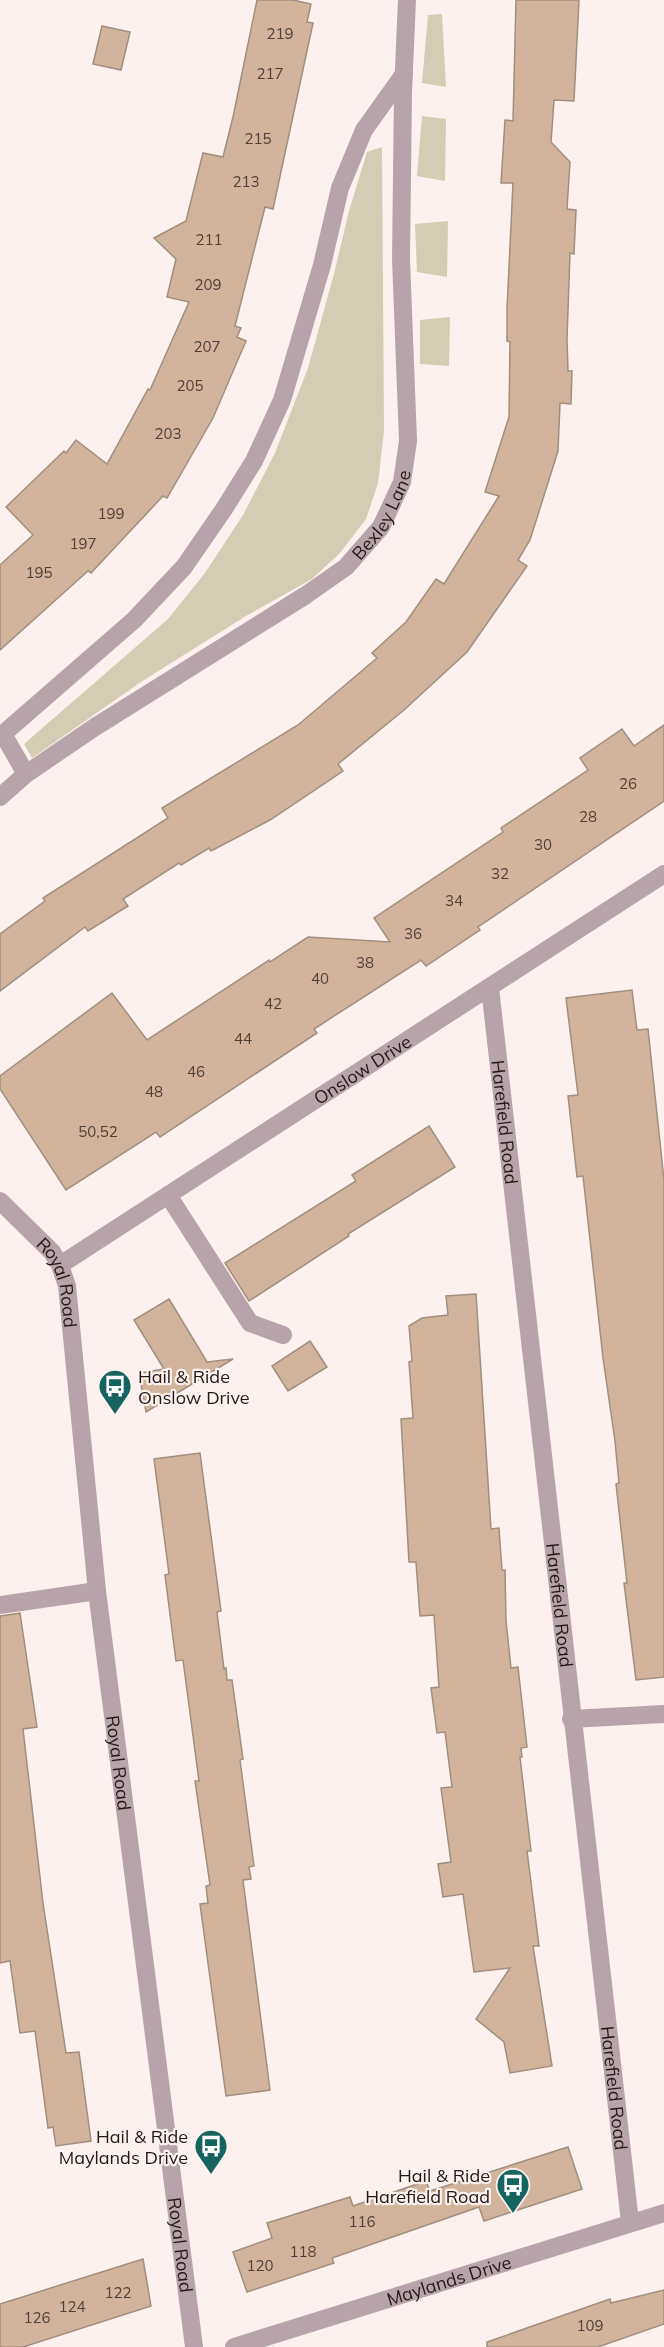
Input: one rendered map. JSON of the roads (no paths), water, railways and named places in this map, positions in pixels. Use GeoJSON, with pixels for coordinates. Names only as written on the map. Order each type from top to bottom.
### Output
{"type":"FeatureCollection","features":[{"type":"Feature","properties":{"kind":"street","name":"Bexley Lane"},"geometry":{"type":"LineString","coordinates":[[0,797],[26,774],[94,727],[346,567],[381,527],[402,482],[408,441],[401,259],[407,0]]}},
{"type":"Feature","properties":{"kind":"street"},"geometry":{"type":"LineString","coordinates":[[26,774],[1,736],[134,620],[184,567],[254,461],[282,400],[322,265],[340,188],[364,130],[404,74]]}},
{"type":"Feature","properties":{"kind":"street","name":"Onslow Drive"},"geometry":{"type":"LineString","coordinates":[[60,1265],[664,874]]}},
{"type":"Feature","properties":{"kind":"street","name":"Harefield Road"},"geometry":{"type":"LineString","coordinates":[[490,988],[571,1719],[630,2222]]}},
{"type":"Feature","properties":{"kind":"street"},"geometry":{"type":"LineString","coordinates":[[168,1195],[250,1323],[283,1335]]}},
{"type":"Feature","properties":{"kind":"street","name":"Royal Road"},"geometry":{"type":"LineString","coordinates":[[0,1201],[52,1252],[60,1265],[67,1286],[97,1591],[194,2347]]}},
{"type":"Feature","properties":{"kind":"street"},"geometry":{"type":"LineString","coordinates":[[0,1605],[97,1591]]}},
{"type":"Feature","properties":{"kind":"street"},"geometry":{"type":"LineString","coordinates":[[571,1719],[664,1714]]}},
{"type":"Feature","properties":{"kind":"street","name":"Maylands Drive"},"geometry":{"type":"LineString","coordinates":[[234,2347],[664,2213]]}},
{"type":"Feature","properties":{"kind":"place","name":"Hail & Ride Onslow Drive"},"geometry":{"type":"Point","coordinates":[115,1415]}},
{"type":"Feature","properties":{"kind":"place","name":"Hail & Ride Maylands Drive"},"geometry":{"type":"Point","coordinates":[211,2175]}},
{"type":"Feature","properties":{"kind":"place","name":"Hail & Ride Harefield Road"},"geometry":{"type":"Point","coordinates":[513,2214]}}]}
